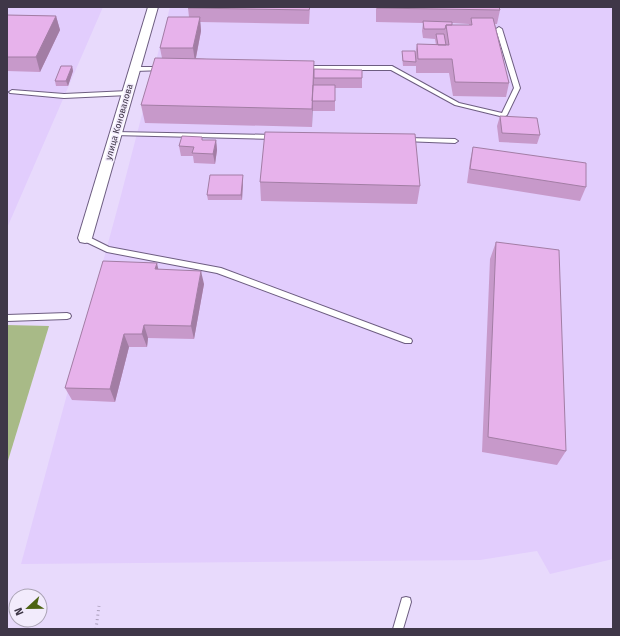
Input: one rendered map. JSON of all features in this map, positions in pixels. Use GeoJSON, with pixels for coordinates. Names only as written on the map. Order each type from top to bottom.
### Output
{"type":"FeatureCollection","features":[{"type":"Feature","properties":{"kind":"street","name":"улица Коновалова"},"geometry":{"type":"LineString","coordinates":[[85,238],[154,7]]}},
{"type":"Feature","properties":{"kind":"lane"},"geometry":{"type":"LineString","coordinates":[[296,68],[392,68],[457,104],[504,114],[517,88],[499,29]]}},
{"type":"Feature","properties":{"kind":"lane"},"geometry":{"type":"LineString","coordinates":[[135,69],[169,69]]}},
{"type":"Feature","properties":{"kind":"lane"},"geometry":{"type":"LineString","coordinates":[[12,92],[64,96],[128,93]]}},
{"type":"Feature","properties":{"kind":"lane"},"geometry":{"type":"LineString","coordinates":[[116,134],[282,137]]}},
{"type":"Feature","properties":{"kind":"lane"},"geometry":{"type":"LineString","coordinates":[[400,140],[455,141]]}},
{"type":"Feature","properties":{"kind":"lane"},"geometry":{"type":"LineString","coordinates":[[85,238],[107,249],[218,270],[408,341]]}},
{"type":"Feature","properties":{"kind":"lane"},"geometry":{"type":"LineString","coordinates":[[7,318],[67,316]]}},
{"type":"Feature","properties":{"kind":"lane"},"geometry":{"type":"LineString","coordinates":[[398,629],[406,602]]}},
{"type":"Feature","properties":{"kind":"path"},"geometry":{"type":"LineString","coordinates":[[96,629],[99,606]]}},
{"type":"Feature","properties":{"kind":"shaded area"},"geometry":{"type":"Polygon","coordinates":[[[7,7],[103,7],[7,228],[7,7]]]}},
{"type":"Feature","properties":{"kind":"shaded area"},"geometry":{"type":"Polygon","coordinates":[[[170,7],[613,7],[613,559],[550,574],[537,551],[480,560],[21,564],[120,199],[170,7]]]}},
{"type":"Feature","properties":{"kind":"green space"},"geometry":{"type":"Polygon","coordinates":[[[7,325],[49,326],[7,464],[7,325]]]}},
{"type":"Feature","properties":{"kind":"building"},"geometry":{"type":"Polygon","coordinates":[[[188,7],[310,7],[309,10],[188,7]]]}},
{"type":"Feature","properties":{"kind":"building"},"geometry":{"type":"Polygon","coordinates":[[[499,7],[500,10],[377,8],[499,7]]]}},
{"type":"Feature","properties":{"kind":"building"},"geometry":{"type":"Polygon","coordinates":[[[7,15],[56,16],[36,57],[7,57],[7,15]]]}},
{"type":"Feature","properties":{"kind":"building"},"geometry":{"type":"Polygon","coordinates":[[[168,17],[200,17],[193,48],[160,48],[168,17]]]}},
{"type":"Feature","properties":{"kind":"building"},"geometry":{"type":"Polygon","coordinates":[[[471,18],[493,18],[509,83],[455,82],[452,59],[418,59],[417,44],[449,45],[446,25],[472,25],[471,18]]]}},
{"type":"Feature","properties":{"kind":"building"},"geometry":{"type":"Polygon","coordinates":[[[423,21],[452,22],[452,25],[446,25],[445,29],[424,29],[423,21]]]}},
{"type":"Feature","properties":{"kind":"building"},"geometry":{"type":"Polygon","coordinates":[[[436,34],[444,34],[446,45],[438,45],[436,34]]]}},
{"type":"Feature","properties":{"kind":"building"},"geometry":{"type":"Polygon","coordinates":[[[402,51],[415,51],[416,62],[403,61],[402,51]]]}},
{"type":"Feature","properties":{"kind":"building"},"geometry":{"type":"Polygon","coordinates":[[[155,58],[314,61],[312,109],[141,105],[155,58]]]}},
{"type":"Feature","properties":{"kind":"building"},"geometry":{"type":"Polygon","coordinates":[[[61,66],[72,66],[66,81],[55,81],[61,66]]]}},
{"type":"Feature","properties":{"kind":"building"},"geometry":{"type":"Polygon","coordinates":[[[314,69],[362,70],[362,78],[314,78],[314,69]]]}},
{"type":"Feature","properties":{"kind":"building"},"geometry":{"type":"Polygon","coordinates":[[[313,85],[335,85],[335,101],[312,101],[313,85]]]}},
{"type":"Feature","properties":{"kind":"building"},"geometry":{"type":"Polygon","coordinates":[[[500,116],[537,118],[540,135],[502,133],[500,116]]]}},
{"type":"Feature","properties":{"kind":"building"},"geometry":{"type":"Polygon","coordinates":[[[265,132],[415,134],[420,186],[260,182],[265,132]]]}},
{"type":"Feature","properties":{"kind":"building"},"geometry":{"type":"Polygon","coordinates":[[[182,136],[202,137],[202,140],[216,140],[213,154],[192,153],[194,147],[179,146],[182,136]]]}},
{"type":"Feature","properties":{"kind":"building"},"geometry":{"type":"Polygon","coordinates":[[[473,147],[586,163],[586,187],[470,169],[473,147]]]}},
{"type":"Feature","properties":{"kind":"building"},"geometry":{"type":"Polygon","coordinates":[[[210,175],[243,175],[241,195],[207,195],[210,175]]]}},
{"type":"Feature","properties":{"kind":"building"},"geometry":{"type":"Polygon","coordinates":[[[496,242],[559,250],[566,451],[488,437],[496,242]]]}},
{"type":"Feature","properties":{"kind":"building"},"geometry":{"type":"Polygon","coordinates":[[[103,261],[157,263],[155,269],[201,271],[191,326],[144,325],[142,334],[124,334],[110,389],[65,388],[103,261]]]}}]}
